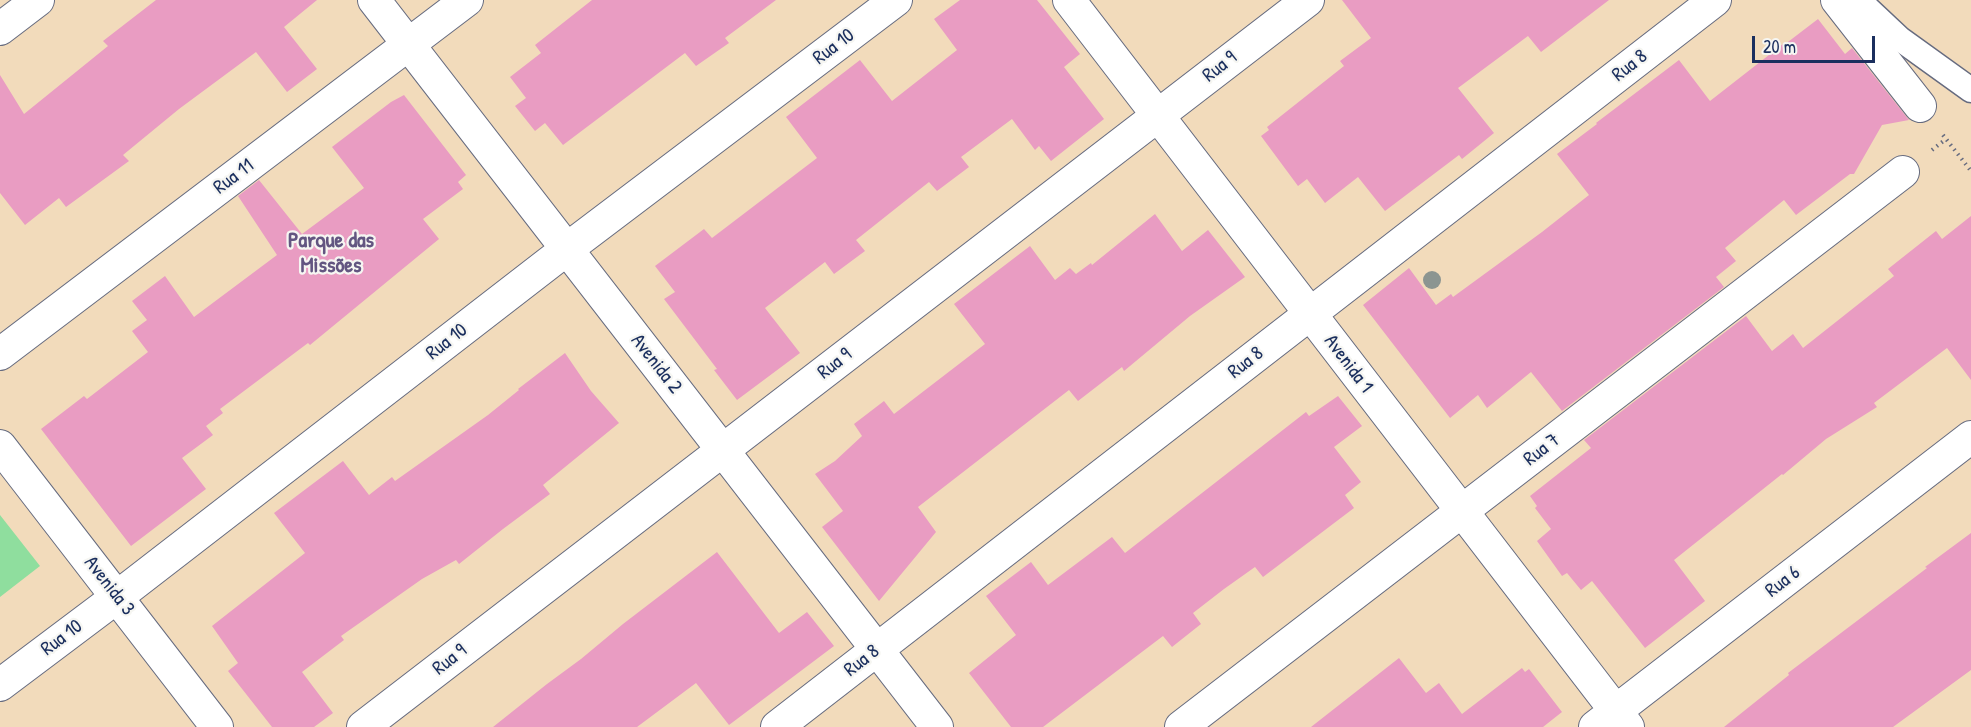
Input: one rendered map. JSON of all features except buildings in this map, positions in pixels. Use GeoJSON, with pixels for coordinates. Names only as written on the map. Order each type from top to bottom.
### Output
{"type":"FeatureCollection","features":[{"type":"Feature","properties":{"kind":"street"},"geometry":{"type":"LineString","coordinates":[[0,29],[38,0]]}},
{"type":"Feature","properties":{"kind":"street","name":"Avenida 2"},"geometry":{"type":"LineString","coordinates":[[374,0],[937,727]]}},
{"type":"Feature","properties":{"kind":"street","name":"Rua 11"},"geometry":{"type":"LineString","coordinates":[[0,354],[467,0]]}},
{"type":"Feature","properties":{"kind":"street","name":"Rua 10"},"geometry":{"type":"LineString","coordinates":[[0,685],[567,249],[896,0]]}},
{"type":"Feature","properties":{"kind":"street","name":"Avenida 1"},"geometry":{"type":"LineString","coordinates":[[1069,0],[1462,512],[1613,722]]}},
{"type":"Feature","properties":{"kind":"street","name":"Rua 9"},"geometry":{"type":"LineString","coordinates":[[363,727],[1308,0]]}},
{"type":"Feature","properties":{"kind":"street","name":"Rua 8"},"geometry":{"type":"LineString","coordinates":[[777,727],[1715,0]]}},
{"type":"Feature","properties":{"kind":"street"},"geometry":{"type":"LineString","coordinates":[[1837,0],[1920,106]]}},
{"type":"Feature","properties":{"kind":"street"},"geometry":{"type":"LineString","coordinates":[[1861,0],[1900,39],[1971,90]]}},
{"type":"Feature","properties":{"kind":"street","name":"Rua 7"},"geometry":{"type":"LineString","coordinates":[[1181,727],[1903,172]]}},
{"type":"Feature","properties":{"kind":"street","name":"Rua 6"},"geometry":{"type":"LineString","coordinates":[[1613,722],[1971,437]]}},
{"type":"Feature","properties":{"kind":"street","name":"Avenida 3"},"geometry":{"type":"LineString","coordinates":[[0,446],[217,727]]}},
{"type":"Feature","properties":{"kind":"path"},"geometry":{"type":"LineString","coordinates":[[1920,106],[1971,171]]}},
{"type":"Feature","properties":{"kind":"green space"},"geometry":{"type":"Polygon","coordinates":[[[0,515],[40,566],[0,597],[0,515]]]}},
{"type":"Feature","properties":{"kind":"district","name":"Parque das Missões"},"geometry":{"type":"Point","coordinates":[331,254]}}]}
